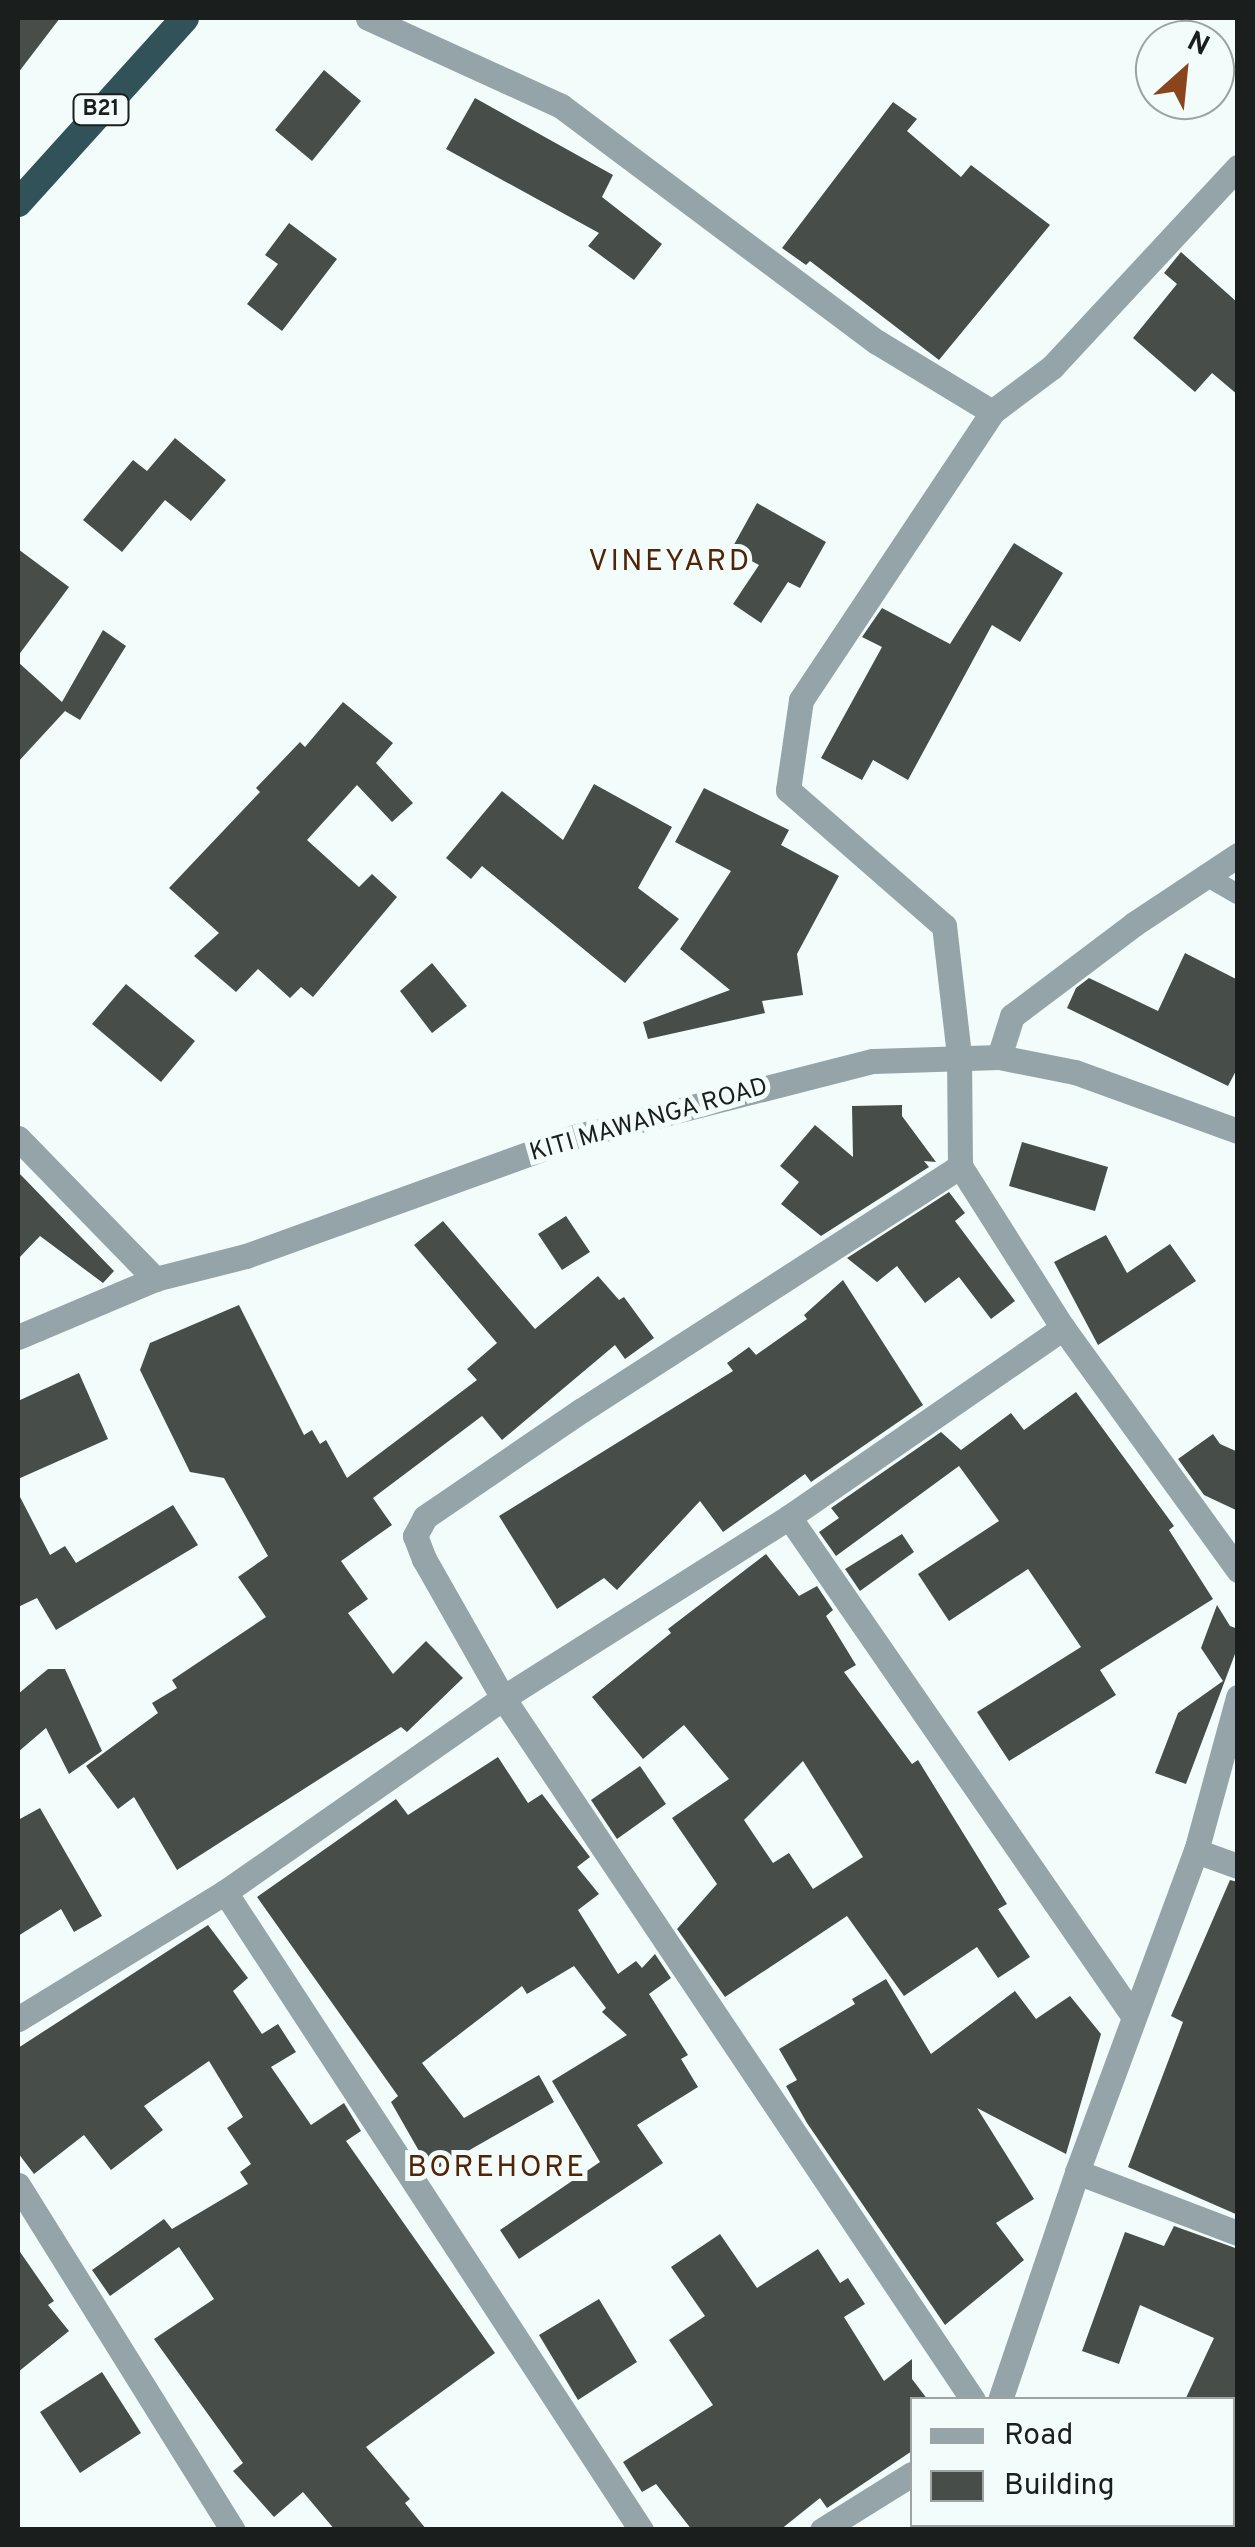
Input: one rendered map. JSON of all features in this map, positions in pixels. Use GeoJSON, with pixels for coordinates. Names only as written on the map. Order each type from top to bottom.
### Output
{"type":"FeatureCollection","features":[{"type":"Feature","properties":{"kind":"highway","name":"B21"},"geometry":{"type":"LineString","coordinates":[[18,203],[186,18]]}},
{"type":"Feature","properties":{"kind":"street"},"geometry":{"type":"LineString","coordinates":[[368,18],[561,106],[877,342],[992,412]]}},
{"type":"Feature","properties":{"kind":"street"},"geometry":{"type":"LineString","coordinates":[[1238,167],[1052,367],[992,412],[801,700],[788,790],[944,926],[959,1055],[960,1166],[1064,1328],[1238,1570]]}},
{"type":"Feature","properties":{"kind":"street"},"geometry":{"type":"LineString","coordinates":[[999,1057],[1012,1016],[1134,924],[1238,855]]}},
{"type":"Feature","properties":{"kind":"street","name":"KITI MAWANGA ROAD"},"geometry":{"type":"LineString","coordinates":[[18,1337],[155,1280],[246,1256],[578,1136],[873,1061],[959,1055],[999,1057],[1076,1072],[1238,1132]]}},
{"type":"Feature","properties":{"kind":"street"},"geometry":{"type":"LineString","coordinates":[[18,1138],[155,1280]]}},
{"type":"Feature","properties":{"kind":"street"},"geometry":{"type":"LineString","coordinates":[[960,1166],[582,1410],[425,1517],[416,1536],[424,1560],[503,1698],[971,2397]]}},
{"type":"Feature","properties":{"kind":"street"},"geometry":{"type":"LineString","coordinates":[[18,2020],[225,1892],[503,1698],[789,1517],[1064,1328]]}},
{"type":"Feature","properties":{"kind":"street"},"geometry":{"type":"LineString","coordinates":[[789,1517],[1134,2017]]}},
{"type":"Feature","properties":{"kind":"street"},"geometry":{"type":"LineString","coordinates":[[1001,2397],[1077,2172],[1196,1850],[1238,1697]]}},
{"type":"Feature","properties":{"kind":"street"},"geometry":{"type":"LineString","coordinates":[[1196,1850],[1238,1866]]}},
{"type":"Feature","properties":{"kind":"street"},"geometry":{"type":"LineString","coordinates":[[225,1892],[641,2530]]}},
{"type":"Feature","properties":{"kind":"street"},"geometry":{"type":"LineString","coordinates":[[1077,2172],[1238,2232]]}},
{"type":"Feature","properties":{"kind":"street"},"geometry":{"type":"LineString","coordinates":[[18,2185],[233,2530]]}},
{"type":"Feature","properties":{"kind":"street"},"geometry":{"type":"LineString","coordinates":[[822,2530],[910,2475]]}},
{"type":"Feature","properties":{"kind":"lane"},"geometry":{"type":"LineString","coordinates":[[1208,877],[1238,894]]}},
{"type":"Feature","properties":{"kind":"building"},"geometry":{"type":"Polygon","coordinates":[[[18,18],[60,18],[18,73],[18,18]]]}},
{"type":"Feature","properties":{"kind":"building"},"geometry":{"type":"Polygon","coordinates":[[[324,70],[361,101],[312,161],[275,130],[324,70]]]}},
{"type":"Feature","properties":{"kind":"building"},"geometry":{"type":"Polygon","coordinates":[[[475,98],[613,175],[602,197],[662,244],[634,280],[588,246],[599,233],[446,149],[475,98]]]}},
{"type":"Feature","properties":{"kind":"building"},"geometry":{"type":"Polygon","coordinates":[[[893,102],[917,119],[907,131],[961,177],[971,165],[1050,225],[939,360],[810,261],[806,265],[782,248],[893,102]]]}},
{"type":"Feature","properties":{"kind":"building"},"geometry":{"type":"Polygon","coordinates":[[[289,223],[337,259],[282,331],[247,304],[278,264],[265,255],[289,223]]]}},
{"type":"Feature","properties":{"kind":"building"},"geometry":{"type":"Polygon","coordinates":[[[1181,252],[1238,303],[1238,395],[1212,373],[1195,392],[1133,338],[1177,284],[1164,273],[1181,252]]]}},
{"type":"Feature","properties":{"kind":"building"},"geometry":{"type":"Polygon","coordinates":[[[175,438],[226,480],[191,521],[165,500],[122,552],[83,520],[133,460],[147,471],[175,438]]]}},
{"type":"Feature","properties":{"kind":"building"},"geometry":{"type":"Polygon","coordinates":[[[757,503],[826,542],[800,588],[788,582],[761,623],[733,604],[759,565],[731,550],[757,503]]]}},
{"type":"Feature","properties":{"kind":"building"},"geometry":{"type":"Polygon","coordinates":[[[1014,543],[1063,573],[1020,642],[992,625],[908,780],[873,760],[862,780],[821,758],[882,647],[862,637],[882,608],[950,644],[1014,543]]]}},
{"type":"Feature","properties":{"kind":"building"},"geometry":{"type":"Polygon","coordinates":[[[18,549],[69,587],[18,656],[18,549]]]}},
{"type":"Feature","properties":{"kind":"building"},"geometry":{"type":"Polygon","coordinates":[[[103,630],[126,646],[80,720],[65,711],[18,762],[18,662],[62,702],[103,630]]]}},
{"type":"Feature","properties":{"kind":"building"},"geometry":{"type":"Polygon","coordinates":[[[343,702],[393,743],[376,763],[413,803],[392,822],[357,785],[307,840],[359,887],[372,874],[397,897],[313,997],[301,987],[290,998],[258,969],[236,992],[194,956],[219,933],[169,888],[260,792],[256,788],[300,742],[305,747],[343,702]]]}},
{"type":"Feature","properties":{"kind":"building"},"geometry":{"type":"Polygon","coordinates":[[[594,784],[672,827],[638,888],[679,919],[625,983],[482,866],[471,879],[446,858],[502,791],[563,840],[594,784]]]}},
{"type":"Feature","properties":{"kind":"building"},"geometry":{"type":"Polygon","coordinates":[[[704,788],[789,830],[781,845],[839,876],[797,954],[803,995],[762,1001],[765,1013],[648,1039],[643,1022],[730,990],[680,949],[731,871],[675,842],[704,788]]]}},
{"type":"Feature","properties":{"kind":"building"},"geometry":{"type":"Polygon","coordinates":[[[1185,953],[1238,980],[1238,1067],[1228,1086],[1067,1008],[1076,988],[1089,978],[1158,1011],[1185,953]]]}},
{"type":"Feature","properties":{"kind":"building"},"geometry":{"type":"Polygon","coordinates":[[[432,963],[467,1006],[432,1033],[400,991],[432,963]]]}},
{"type":"Feature","properties":{"kind":"building"},"geometry":{"type":"Polygon","coordinates":[[[126,984],[195,1041],[161,1082],[92,1024],[126,984]]]}},
{"type":"Feature","properties":{"kind":"building"},"geometry":{"type":"Polygon","coordinates":[[[902,1105],[902,1116],[936,1162],[924,1161],[929,1167],[821,1236],[781,1204],[799,1182],[780,1166],[815,1125],[853,1157],[852,1106],[902,1105]]]}},
{"type":"Feature","properties":{"kind":"building"},"geometry":{"type":"Polygon","coordinates":[[[1022,1142],[1108,1167],[1095,1211],[1009,1186],[1022,1142]]]}},
{"type":"Feature","properties":{"kind":"building"},"geometry":{"type":"Polygon","coordinates":[[[18,1172],[114,1271],[103,1283],[40,1236],[18,1259],[18,1172]]]}},
{"type":"Feature","properties":{"kind":"building"},"geometry":{"type":"Polygon","coordinates":[[[949,1192],[965,1213],[955,1221],[1015,1301],[991,1319],[959,1277],[925,1303],[897,1266],[877,1282],[847,1258],[949,1192]]]}},
{"type":"Feature","properties":{"kind":"building"},"geometry":{"type":"Polygon","coordinates":[[[566,1216],[590,1252],[562,1270],[538,1234],[566,1216]]]}},
{"type":"Feature","properties":{"kind":"building"},"geometry":{"type":"Polygon","coordinates":[[[443,1221],[535,1329],[598,1276],[619,1300],[624,1297],[654,1338],[625,1359],[615,1345],[502,1440],[482,1416],[373,1498],[392,1525],[341,1561],[368,1599],[348,1613],[393,1674],[426,1641],[463,1678],[407,1732],[401,1727],[177,1870],[134,1797],[118,1809],[86,1766],[158,1713],[152,1703],[177,1688],[172,1680],[266,1617],[238,1577],[268,1556],[224,1478],[190,1472],[140,1370],[150,1343],[239,1305],[304,1435],[312,1430],[320,1444],[326,1440],[347,1478],[477,1380],[467,1369],[497,1343],[414,1245],[443,1221]]]}},
{"type":"Feature","properties":{"kind":"building"},"geometry":{"type":"Polygon","coordinates":[[[1106,1235],[1127,1273],[1170,1244],[1196,1281],[1098,1345],[1054,1262],[1106,1235]]]}},
{"type":"Feature","properties":{"kind":"building"},"geometry":{"type":"Polygon","coordinates":[[[843,1280],[923,1405],[811,1482],[805,1474],[723,1532],[700,1501],[617,1590],[604,1578],[557,1609],[499,1516],[733,1371],[727,1363],[749,1347],[756,1355],[807,1319],[804,1315],[843,1280]]]}},
{"type":"Feature","properties":{"kind":"building"},"geometry":{"type":"Polygon","coordinates":[[[79,1373],[108,1439],[18,1479],[18,1401],[79,1373]]]}},
{"type":"Feature","properties":{"kind":"building"},"geometry":{"type":"Polygon","coordinates":[[[1076,1392],[1174,1526],[1169,1530],[1213,1599],[1100,1670],[1116,1695],[1009,1761],[977,1712],[1081,1647],[1028,1569],[949,1621],[918,1574],[999,1521],[959,1466],[836,1556],[819,1532],[839,1518],[831,1508],[941,1432],[961,1450],[1011,1413],[1024,1430],[1076,1392]]]}},
{"type":"Feature","properties":{"kind":"building"},"geometry":{"type":"Polygon","coordinates":[[[1213,1434],[1220,1444],[1238,1452],[1238,1511],[1204,1495],[1178,1459],[1213,1434]]]}},
{"type":"Feature","properties":{"kind":"building"},"geometry":{"type":"Polygon","coordinates":[[[18,1493],[50,1555],[65,1546],[76,1563],[173,1505],[198,1545],[56,1630],[37,1598],[18,1607],[18,1493]]]}},
{"type":"Feature","properties":{"kind":"building"},"geometry":{"type":"Polygon","coordinates":[[[902,1534],[914,1552],[860,1591],[845,1569],[902,1534]]]}},
{"type":"Feature","properties":{"kind":"building"},"geometry":{"type":"Polygon","coordinates":[[[766,1554],[799,1596],[817,1586],[833,1610],[826,1616],[856,1665],[844,1672],[912,1764],[918,1760],[1007,1904],[998,1909],[1030,1957],[998,1978],[977,1947],[904,1996],[847,1916],[725,1997],[677,1929],[717,1884],[672,1818],[729,1779],[684,1725],[643,1759],[592,1697],[671,1633],[668,1629],[766,1554]],[[803,1761],[744,1820],[773,1863],[789,1853],[813,1889],[863,1857],[803,1761]]]}},
{"type":"Feature","properties":{"kind":"building"},"geometry":{"type":"Polygon","coordinates":[[[1217,1605],[1230,1626],[1238,1629],[1238,1646],[1186,1784],[1155,1773],[1178,1713],[1223,1681],[1201,1648],[1217,1605]]]}},
{"type":"Feature","properties":{"kind":"building"},"geometry":{"type":"Polygon","coordinates":[[[48,1669],[65,1669],[102,1751],[69,1774],[46,1728],[18,1752],[18,1694],[48,1669]]]}},
{"type":"Feature","properties":{"kind":"building"},"geometry":{"type":"Polygon","coordinates":[[[498,1757],[528,1803],[542,1794],[590,1857],[577,1867],[599,1894],[578,1910],[618,1974],[636,1961],[642,1968],[655,1954],[671,1978],[649,1994],[688,2055],[681,2059],[698,2087],[637,2125],[663,2163],[519,2259],[500,2230],[600,2162],[552,2081],[627,2035],[602,2012],[606,2008],[574,1966],[527,1994],[522,1986],[422,2063],[464,2118],[539,2075],[554,2102],[431,2172],[391,2102],[398,2096],[257,1897],[396,1799],[408,1815],[498,1757]]]}},
{"type":"Feature","properties":{"kind":"building"},"geometry":{"type":"Polygon","coordinates":[[[640,1766],[666,1804],[617,1839],[591,1800],[640,1766]]]}},
{"type":"Feature","properties":{"kind":"building"},"geometry":{"type":"Polygon","coordinates":[[[40,1808],[102,1916],[74,1932],[61,1909],[18,1936],[18,1820],[40,1808]]]}},
{"type":"Feature","properties":{"kind":"building"},"geometry":{"type":"Polygon","coordinates":[[[1230,1880],[1238,1882],[1238,2215],[1128,2167],[1183,2022],[1171,2016],[1230,1880]]]}},
{"type":"Feature","properties":{"kind":"building"},"geometry":{"type":"Polygon","coordinates":[[[208,1925],[248,1978],[233,1991],[262,2034],[278,2024],[296,2052],[271,2067],[311,2125],[344,2103],[361,2131],[346,2141],[495,2353],[366,2447],[410,2499],[405,2503],[426,2529],[335,2530],[303,2492],[274,2517],[233,2471],[243,2463],[154,2339],[214,2299],[179,2247],[110,2296],[92,2270],[164,2219],[172,2229],[248,2184],[240,2172],[251,2164],[227,2128],[243,2117],[209,2061],[144,2106],[163,2130],[111,2170],[84,2135],[34,2174],[18,2153],[18,2048],[208,1925]]]}},
{"type":"Feature","properties":{"kind":"building"},"geometry":{"type":"Polygon","coordinates":[[[886,1979],[931,2054],[1015,1991],[1036,2019],[1070,1996],[1101,2034],[1066,2154],[977,2108],[1034,2199],[996,2223],[1024,2260],[945,2325],[807,2123],[786,2086],[797,2080],[779,2049],[855,2004],[852,1999],[886,1979]]]}},
{"type":"Feature","properties":{"kind":"building"},"geometry":{"type":"Polygon","coordinates":[[[1174,2226],[1238,2249],[1238,2400],[1186,2397],[1214,2338],[1140,2305],[1119,2364],[1082,2351],[1125,2232],[1164,2246],[1174,2226]]]}},
{"type":"Feature","properties":{"kind":"building"},"geometry":{"type":"Polygon","coordinates":[[[720,2234],[757,2288],[818,2249],[840,2283],[848,2278],[865,2304],[844,2317],[884,2381],[912,2359],[912,2379],[926,2397],[910,2397],[910,2452],[827,2508],[820,2498],[780,2530],[692,2530],[656,2484],[642,2492],[623,2462],[713,2405],[669,2340],[705,2316],[671,2267],[720,2234]]]}},
{"type":"Feature","properties":{"kind":"building"},"geometry":{"type":"Polygon","coordinates":[[[18,2249],[54,2301],[48,2305],[69,2331],[18,2372],[18,2249]]]}},
{"type":"Feature","properties":{"kind":"building"},"geometry":{"type":"Polygon","coordinates":[[[599,2299],[637,2362],[578,2400],[539,2335],[599,2299]]]}},
{"type":"Feature","properties":{"kind":"building"},"geometry":{"type":"Polygon","coordinates":[[[102,2372],[141,2433],[80,2473],[40,2412],[102,2372]]]}},
{"type":"Feature","properties":{"kind":"district","name":"VINEYARD"},"geometry":{"type":"Point","coordinates":[670,563]}},
{"type":"Feature","properties":{"kind":"district","name":"BOREHORE"},"geometry":{"type":"Point","coordinates":[497,2169]}}]}
